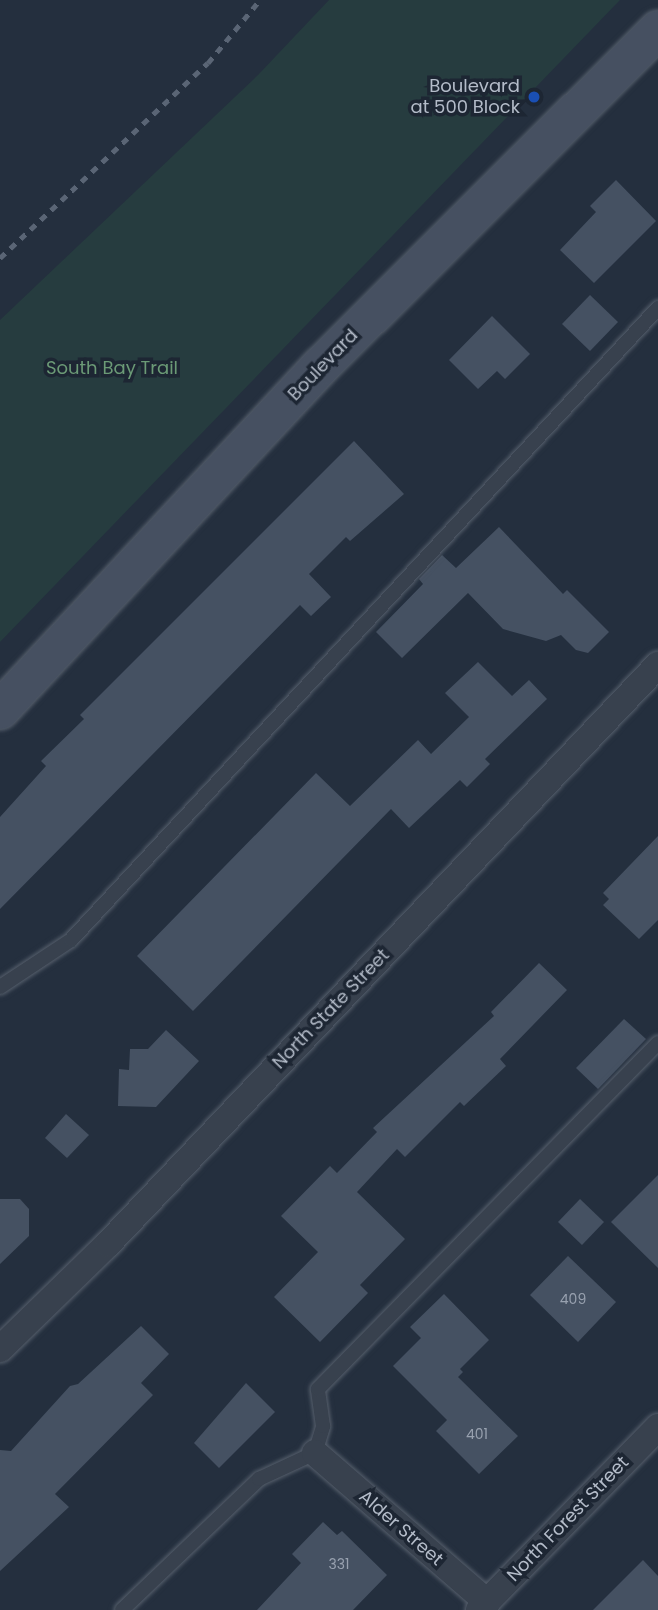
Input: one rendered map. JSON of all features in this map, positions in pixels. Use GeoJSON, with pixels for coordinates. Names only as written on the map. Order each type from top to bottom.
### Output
{"type":"FeatureCollection","features":[{"type":"Feature","properties":{"kind":"main road","name":"Boulevard"},"geometry":{"type":"LineString","coordinates":[[0,710],[321,366],[658,30]]}},
{"type":"Feature","properties":{"kind":"street","name":"North State Street"},"geometry":{"type":"LineString","coordinates":[[0,1349],[108,1244],[657,668]]}},
{"type":"Feature","properties":{"kind":"street","name":"North Forest Street"},"geometry":{"type":"LineString","coordinates":[[483,1606],[658,1427]]}},
{"type":"Feature","properties":{"kind":"street","name":"Alder Street"},"geometry":{"type":"LineString","coordinates":[[315,1453],[483,1606]]}},
{"type":"Feature","properties":{"kind":"lane"},"geometry":{"type":"LineString","coordinates":[[0,987],[71,940],[658,308]]}},
{"type":"Feature","properties":{"kind":"lane"},"geometry":{"type":"LineString","coordinates":[[122,1610],[259,1479],[315,1453],[323,1426],[318,1389],[658,1043]]}},
{"type":"Feature","properties":{"kind":"green space","name":"South Bay Trail"},"geometry":{"type":"Polygon","coordinates":[[[329,0],[620,0],[0,642],[0,320],[258,75],[329,0]]]}},
{"type":"Feature","properties":{"kind":"building"},"geometry":{"type":"Polygon","coordinates":[[[616,180],[656,221],[594,283],[560,250],[596,212],[590,206],[616,180]]]}},
{"type":"Feature","properties":{"kind":"building"},"geometry":{"type":"Polygon","coordinates":[[[590,295],[618,322],[590,351],[562,324],[590,295]]]}},
{"type":"Feature","properties":{"kind":"building"},"geometry":{"type":"Polygon","coordinates":[[[492,316],[530,354],[505,379],[497,371],[478,389],[449,360],[492,316]]]}},
{"type":"Feature","properties":{"kind":"building"},"geometry":{"type":"Polygon","coordinates":[[[354,441],[404,494],[350,541],[346,537],[309,574],[331,597],[311,616],[300,605],[0,909],[0,817],[46,766],[41,761],[84,719],[80,715],[354,441]]]}},
{"type":"Feature","properties":{"kind":"building"},"geometry":{"type":"Polygon","coordinates":[[[499,527],[563,594],[567,590],[609,632],[588,653],[576,650],[561,635],[546,641],[503,629],[468,593],[402,658],[376,632],[423,584],[419,579],[442,555],[456,568],[499,527]]]}},
{"type":"Feature","properties":{"kind":"building"},"geometry":{"type":"Polygon","coordinates":[[[478,662],[512,696],[529,680],[547,699],[485,759],[490,764],[467,787],[460,780],[409,828],[391,809],[193,1011],[137,956],[316,773],[350,806],[418,740],[431,754],[469,717],[445,693],[478,662]]]}},
{"type":"Feature","properties":{"kind":"building"},"geometry":{"type":"Polygon","coordinates":[[[658,836],[658,920],[639,939],[603,905],[609,899],[603,893],[658,836]]]}},
{"type":"Feature","properties":{"kind":"building"},"geometry":{"type":"Polygon","coordinates":[[[539,963],[567,990],[500,1059],[506,1066],[464,1106],[460,1102],[405,1157],[397,1149],[357,1192],[405,1239],[360,1285],[368,1293],[320,1342],[274,1297],[318,1252],[281,1216],[330,1166],[337,1173],[377,1132],[373,1128],[494,1016],[491,1012],[539,963]]]}},
{"type":"Feature","properties":{"kind":"building"},"geometry":{"type":"Polygon","coordinates":[[[624,1019],[646,1039],[598,1089],[576,1068],[624,1019]]]}},
{"type":"Feature","properties":{"kind":"building"},"geometry":{"type":"Polygon","coordinates":[[[166,1030],[199,1061],[156,1107],[118,1106],[119,1069],[129,1070],[130,1049],[148,1049],[166,1030]]]}},
{"type":"Feature","properties":{"kind":"building"},"geometry":{"type":"Polygon","coordinates":[[[66,1114],[89,1135],[67,1158],[45,1138],[66,1114]]]}},
{"type":"Feature","properties":{"kind":"building"},"geometry":{"type":"Polygon","coordinates":[[[658,1175],[658,1268],[611,1222],[658,1175]]]}},
{"type":"Feature","properties":{"kind":"building"},"geometry":{"type":"Polygon","coordinates":[[[0,1199],[20,1199],[29,1209],[29,1236],[0,1264],[0,1199]]]}},
{"type":"Feature","properties":{"kind":"building"},"geometry":{"type":"Polygon","coordinates":[[[580,1199],[604,1222],[582,1245],[558,1222],[580,1199]]]}},
{"type":"Feature","properties":{"kind":"building"},"geometry":{"type":"Polygon","coordinates":[[[568,1256],[616,1302],[578,1342],[530,1295],[568,1256]]]}},
{"type":"Feature","properties":{"kind":"building"},"geometry":{"type":"Polygon","coordinates":[[[444,1294],[489,1340],[460,1369],[463,1372],[458,1377],[518,1436],[479,1474],[436,1431],[447,1420],[393,1366],[421,1338],[410,1327],[444,1294]]]}},
{"type":"Feature","properties":{"kind":"building"},"geometry":{"type":"Polygon","coordinates":[[[141,1326],[169,1354],[141,1383],[153,1395],[55,1494],[69,1507],[0,1571],[0,1450],[11,1451],[70,1386],[78,1384],[141,1326]]]}},
{"type":"Feature","properties":{"kind":"building"},"geometry":{"type":"Polygon","coordinates":[[[246,1383],[275,1412],[219,1468],[194,1443],[246,1383]]]}},
{"type":"Feature","properties":{"kind":"building"},"geometry":{"type":"Polygon","coordinates":[[[323,1522],[337,1535],[342,1531],[387,1575],[353,1610],[257,1610],[301,1563],[292,1554],[323,1522]]]}},
{"type":"Feature","properties":{"kind":"building"},"geometry":{"type":"Polygon","coordinates":[[[643,1560],[658,1576],[658,1610],[593,1610],[643,1560]]]}},
{"type":"Feature","properties":{"kind":"railway"},"geometry":{"type":"LineString","coordinates":[[0,258],[208,63],[260,0]]}},
{"type":"Feature","properties":{"kind":"place","name":"Boulevard at 500 Block"},"geometry":{"type":"Point","coordinates":[534,97]}}]}
